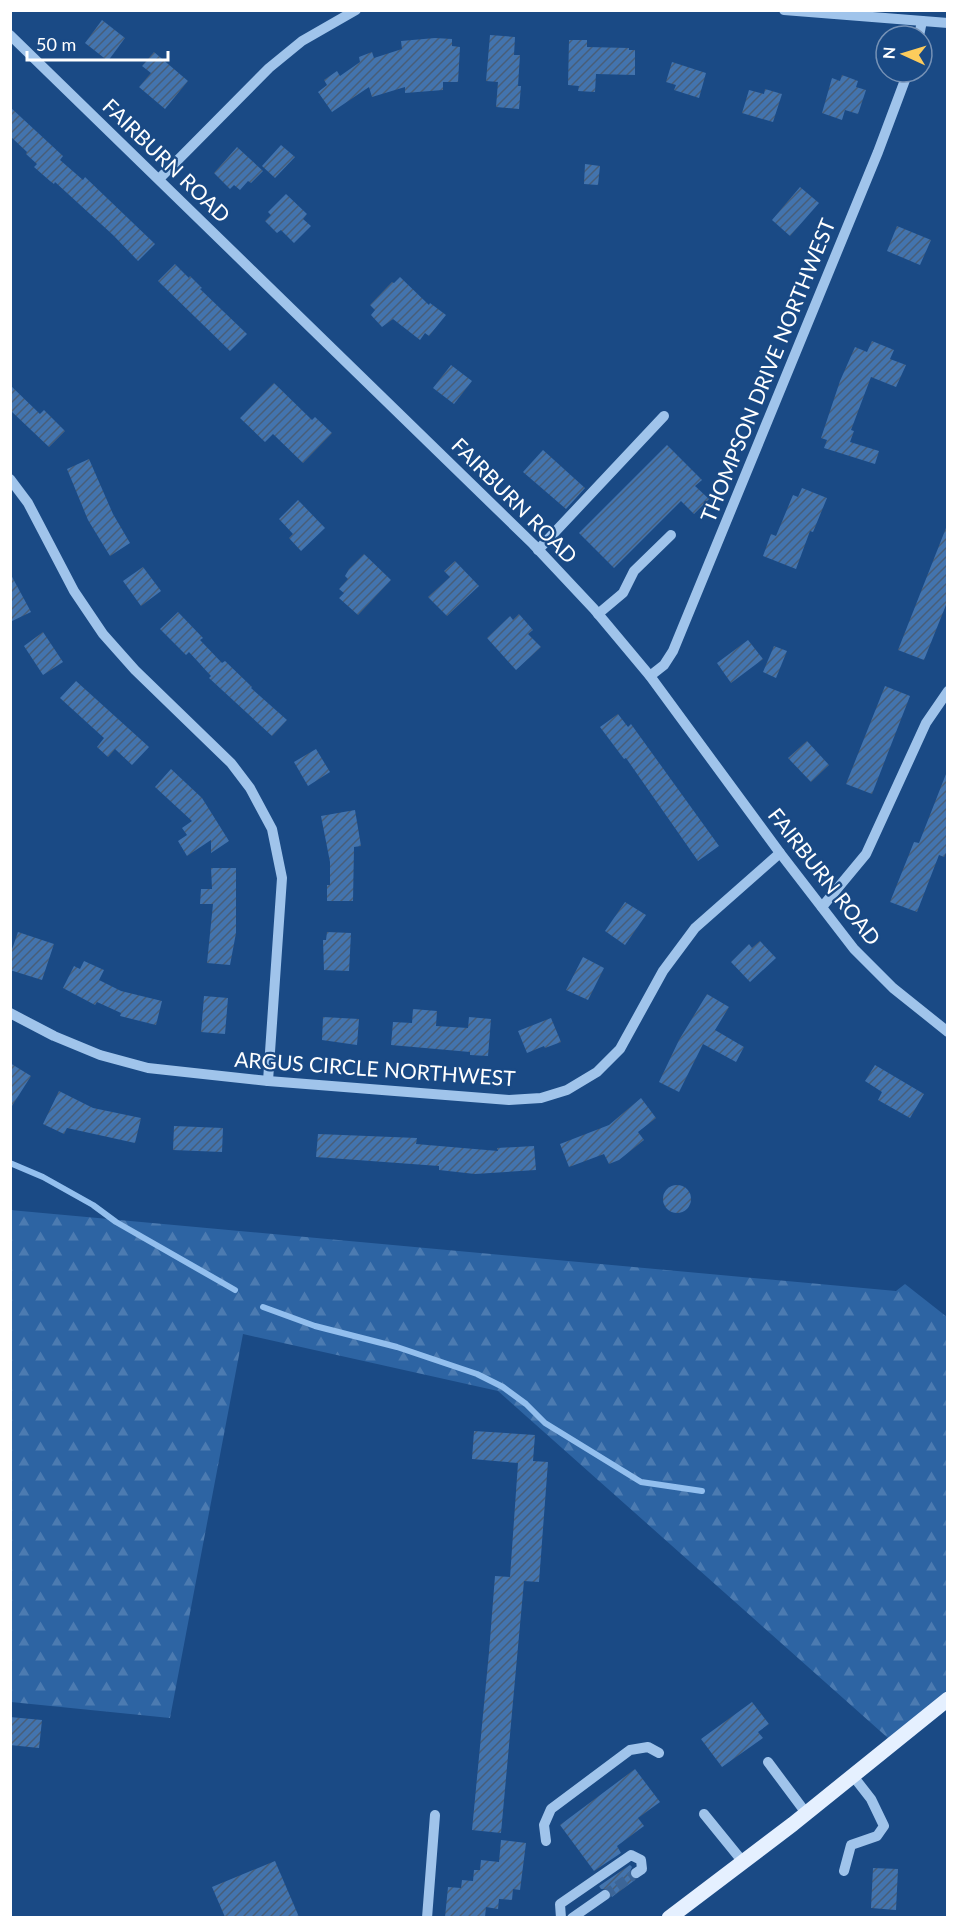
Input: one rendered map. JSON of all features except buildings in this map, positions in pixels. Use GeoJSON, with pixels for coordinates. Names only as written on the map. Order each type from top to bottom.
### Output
{"type":"FeatureCollection","features":[{"type":"Feature","properties":{"kind":"main road"},"geometry":{"type":"LineString","coordinates":[[670,1917],[806,1814],[948,1699]]}},
{"type":"Feature","properties":{"kind":"street"},"geometry":{"type":"LineString","coordinates":[[159,179],[269,68],[302,41],[356,10]]}},
{"type":"Feature","properties":{"kind":"street"},"geometry":{"type":"LineString","coordinates":[[784,10],[948,23]]}},
{"type":"Feature","properties":{"kind":"street","name":"FAIRBURN ROAD"},"geometry":{"type":"LineString","coordinates":[[10,34],[538,550],[598,614],[650,676],[780,853],[854,949],[893,988],[948,1032]]}},
{"type":"Feature","properties":{"kind":"street","name":"THOMPSON DRIVE NORTHWEST"},"geometry":{"type":"LineString","coordinates":[[650,676],[664,665],[673,651],[903,84]]}},
{"type":"Feature","properties":{"kind":"street"},"geometry":{"type":"LineString","coordinates":[[538,550],[664,416]]}},
{"type":"Feature","properties":{"kind":"street"},"geometry":{"type":"LineString","coordinates":[[10,479],[27,503],[74,591],[103,634],[135,670],[231,763],[250,788],[272,829],[282,878],[268,1082]]}},
{"type":"Feature","properties":{"kind":"street"},"geometry":{"type":"LineString","coordinates":[[598,614],[623,593],[634,570],[671,534]]}},
{"type":"Feature","properties":{"kind":"street"},"geometry":{"type":"LineString","coordinates":[[822,907],[866,854],[926,723],[948,691]]}},
{"type":"Feature","properties":{"kind":"street","name":"ARGUS CIRCLE NORTHWEST"},"geometry":{"type":"LineString","coordinates":[[10,1013],[54,1036],[100,1055],[148,1068],[268,1082],[508,1100],[541,1098],[567,1090],[597,1072],[620,1049],[663,971],[696,928],[780,853]]}},
{"type":"Feature","properties":{"kind":"street"},"geometry":{"type":"LineString","coordinates":[[546,1842],[544,1825],[551,1809],[630,1750],[648,1747],[659,1753]]}},
{"type":"Feature","properties":{"kind":"street"},"geometry":{"type":"LineString","coordinates":[[768,1762],[806,1814]]}},
{"type":"Feature","properties":{"kind":"street"},"geometry":{"type":"LineString","coordinates":[[844,1871],[851,1845],[877,1836],[884,1826],[871,1799],[853,1776]]}},
{"type":"Feature","properties":{"kind":"street"},"geometry":{"type":"LineString","coordinates":[[704,1814],[742,1862]]}},
{"type":"Feature","properties":{"kind":"street"},"geometry":{"type":"LineString","coordinates":[[427,1917],[435,1815]]}},
{"type":"Feature","properties":{"kind":"street"},"geometry":{"type":"LineString","coordinates":[[561,1917],[560,1904],[631,1855],[641,1860],[642,1869],[636,1873]]}},
{"type":"Feature","properties":{"kind":"street"},"geometry":{"type":"LineString","coordinates":[[572,1917],[605,1895]]}},
{"type":"Feature","properties":{"kind":"green space"},"geometry":{"type":"Polygon","coordinates":[[[10,1210],[896,1291],[905,1284],[947,1317],[947,1709],[898,1747],[498,1391],[243,1334],[170,1718],[11,1702],[10,1210]]]}},
{"type":"Feature","properties":{"kind":"waterway"},"geometry":{"type":"LineString","coordinates":[[10,1163],[43,1177],[93,1205],[116,1222],[235,1290]]}},
{"type":"Feature","properties":{"kind":"waterway"},"geometry":{"type":"LineString","coordinates":[[263,1307],[315,1326],[397,1347],[477,1374],[503,1387],[526,1404],[545,1423],[641,1482],[702,1491]]}},
{"type":"Feature","properties":{"kind":"tunnel"},"geometry":{"type":"LineString","coordinates":[[605,1895],[636,1873]]}}]}
